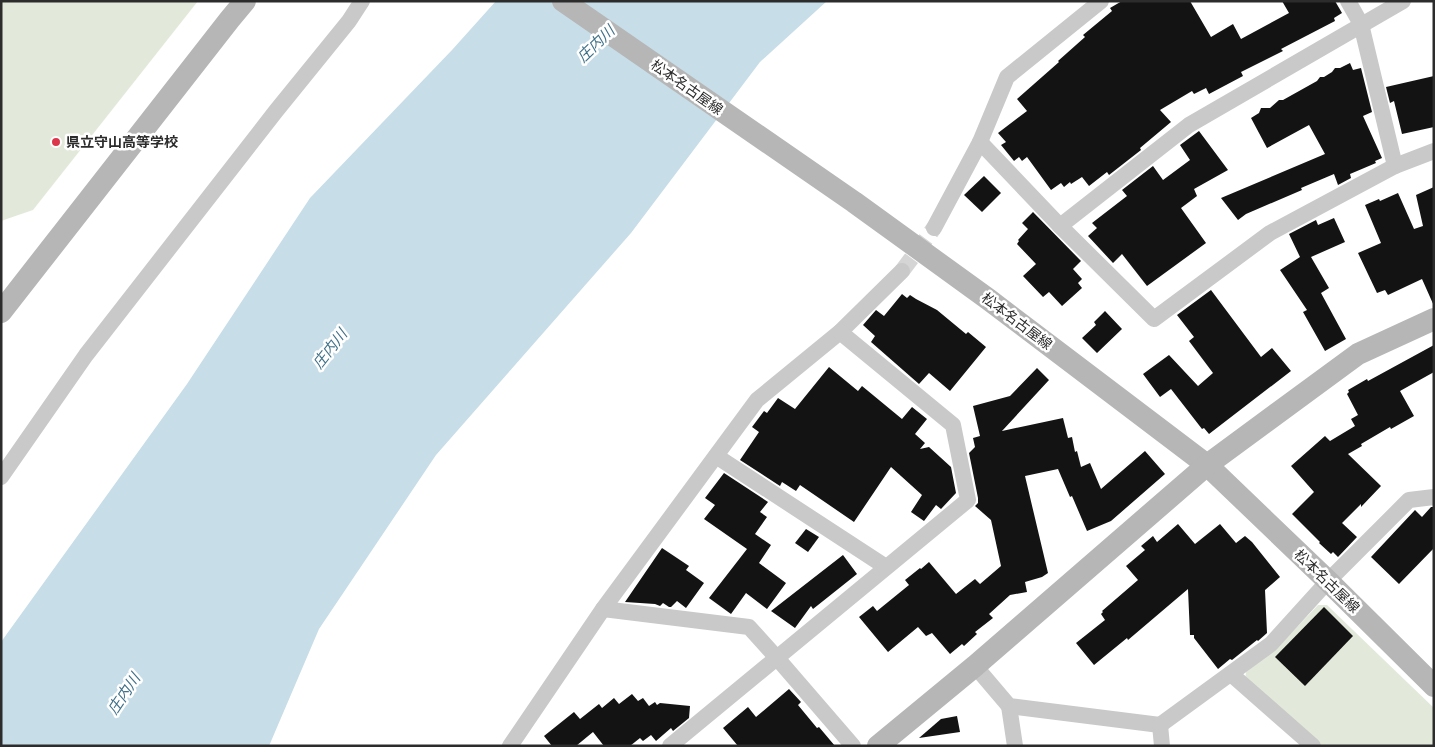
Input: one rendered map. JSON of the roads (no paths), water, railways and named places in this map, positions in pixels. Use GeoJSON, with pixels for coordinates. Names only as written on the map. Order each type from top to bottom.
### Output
{"type":"FeatureCollection","features":[{"type":"Feature","properties":{"kind":"main road"},"geometry":{"type":"LineString","coordinates":[[1,312],[245,1]]}},
{"type":"Feature","properties":{"kind":"main road","name":"松本名古屋線"},"geometry":{"type":"LineString","coordinates":[[563,1],[844,196],[988,299],[1207,465],[1434,686]]}},
{"type":"Feature","properties":{"kind":"main road"},"geometry":{"type":"LineString","coordinates":[[878,746],[975,666],[1207,465],[1358,354],[1434,319]]}},
{"type":"Feature","properties":{"kind":"street"},"geometry":{"type":"LineString","coordinates":[[1,478],[86,355],[362,1]]}},
{"type":"Feature","properties":{"kind":"street"},"geometry":{"type":"LineString","coordinates":[[934,228],[980,142],[1007,77],[1101,1]]}},
{"type":"Feature","properties":{"kind":"street"},"geometry":{"type":"LineString","coordinates":[[1348,1],[1361,24],[1394,166]]}},
{"type":"Feature","properties":{"kind":"street"},"geometry":{"type":"LineString","coordinates":[[1060,226],[1189,125],[1403,1]]}},
{"type":"Feature","properties":{"kind":"street"},"geometry":{"type":"LineString","coordinates":[[980,142],[1060,226],[1154,319],[1270,234],[1394,166],[1434,151]]}},
{"type":"Feature","properties":{"kind":"street"},"geometry":{"type":"LineString","coordinates":[[510,746],[603,609],[757,400],[840,332],[902,271]]}},
{"type":"Feature","properties":{"kind":"street"},"geometry":{"type":"LineString","coordinates":[[670,746],[968,500],[953,424],[840,332]]}},
{"type":"Feature","properties":{"kind":"street"},"geometry":{"type":"LineString","coordinates":[[716,456],[886,567]]}},
{"type":"Feature","properties":{"kind":"street"},"geometry":{"type":"LineString","coordinates":[[1009,706],[1160,726],[1271,644],[1328,581],[1410,500],[1434,497]]}},
{"type":"Feature","properties":{"kind":"street"},"geometry":{"type":"LineString","coordinates":[[603,609],[749,627],[853,746]]}},
{"type":"Feature","properties":{"kind":"street"},"geometry":{"type":"LineString","coordinates":[[975,666],[1009,706],[1015,746]]}},
{"type":"Feature","properties":{"kind":"street"},"geometry":{"type":"LineString","coordinates":[[1231,674],[1312,746]]}},
{"type":"Feature","properties":{"kind":"street"},"geometry":{"type":"LineString","coordinates":[[1160,726],[1162,746]]}},
{"type":"Feature","properties":{"kind":"water","name":"庄内川"},"geometry":{"type":"Polygon","coordinates":[[[496,1],[827,1],[760,62],[631,233],[436,455],[319,629],[269,746],[1,746],[1,642],[187,384],[310,198],[452,50],[496,1]]]}},
{"type":"Feature","properties":{"kind":"tunnel"},"geometry":{"type":"LineString","coordinates":[[902,271],[934,228]]}},
{"type":"Feature","properties":{"kind":"place","name":"県立守山高等学校"},"geometry":{"type":"Point","coordinates":[56,142]}}]}
